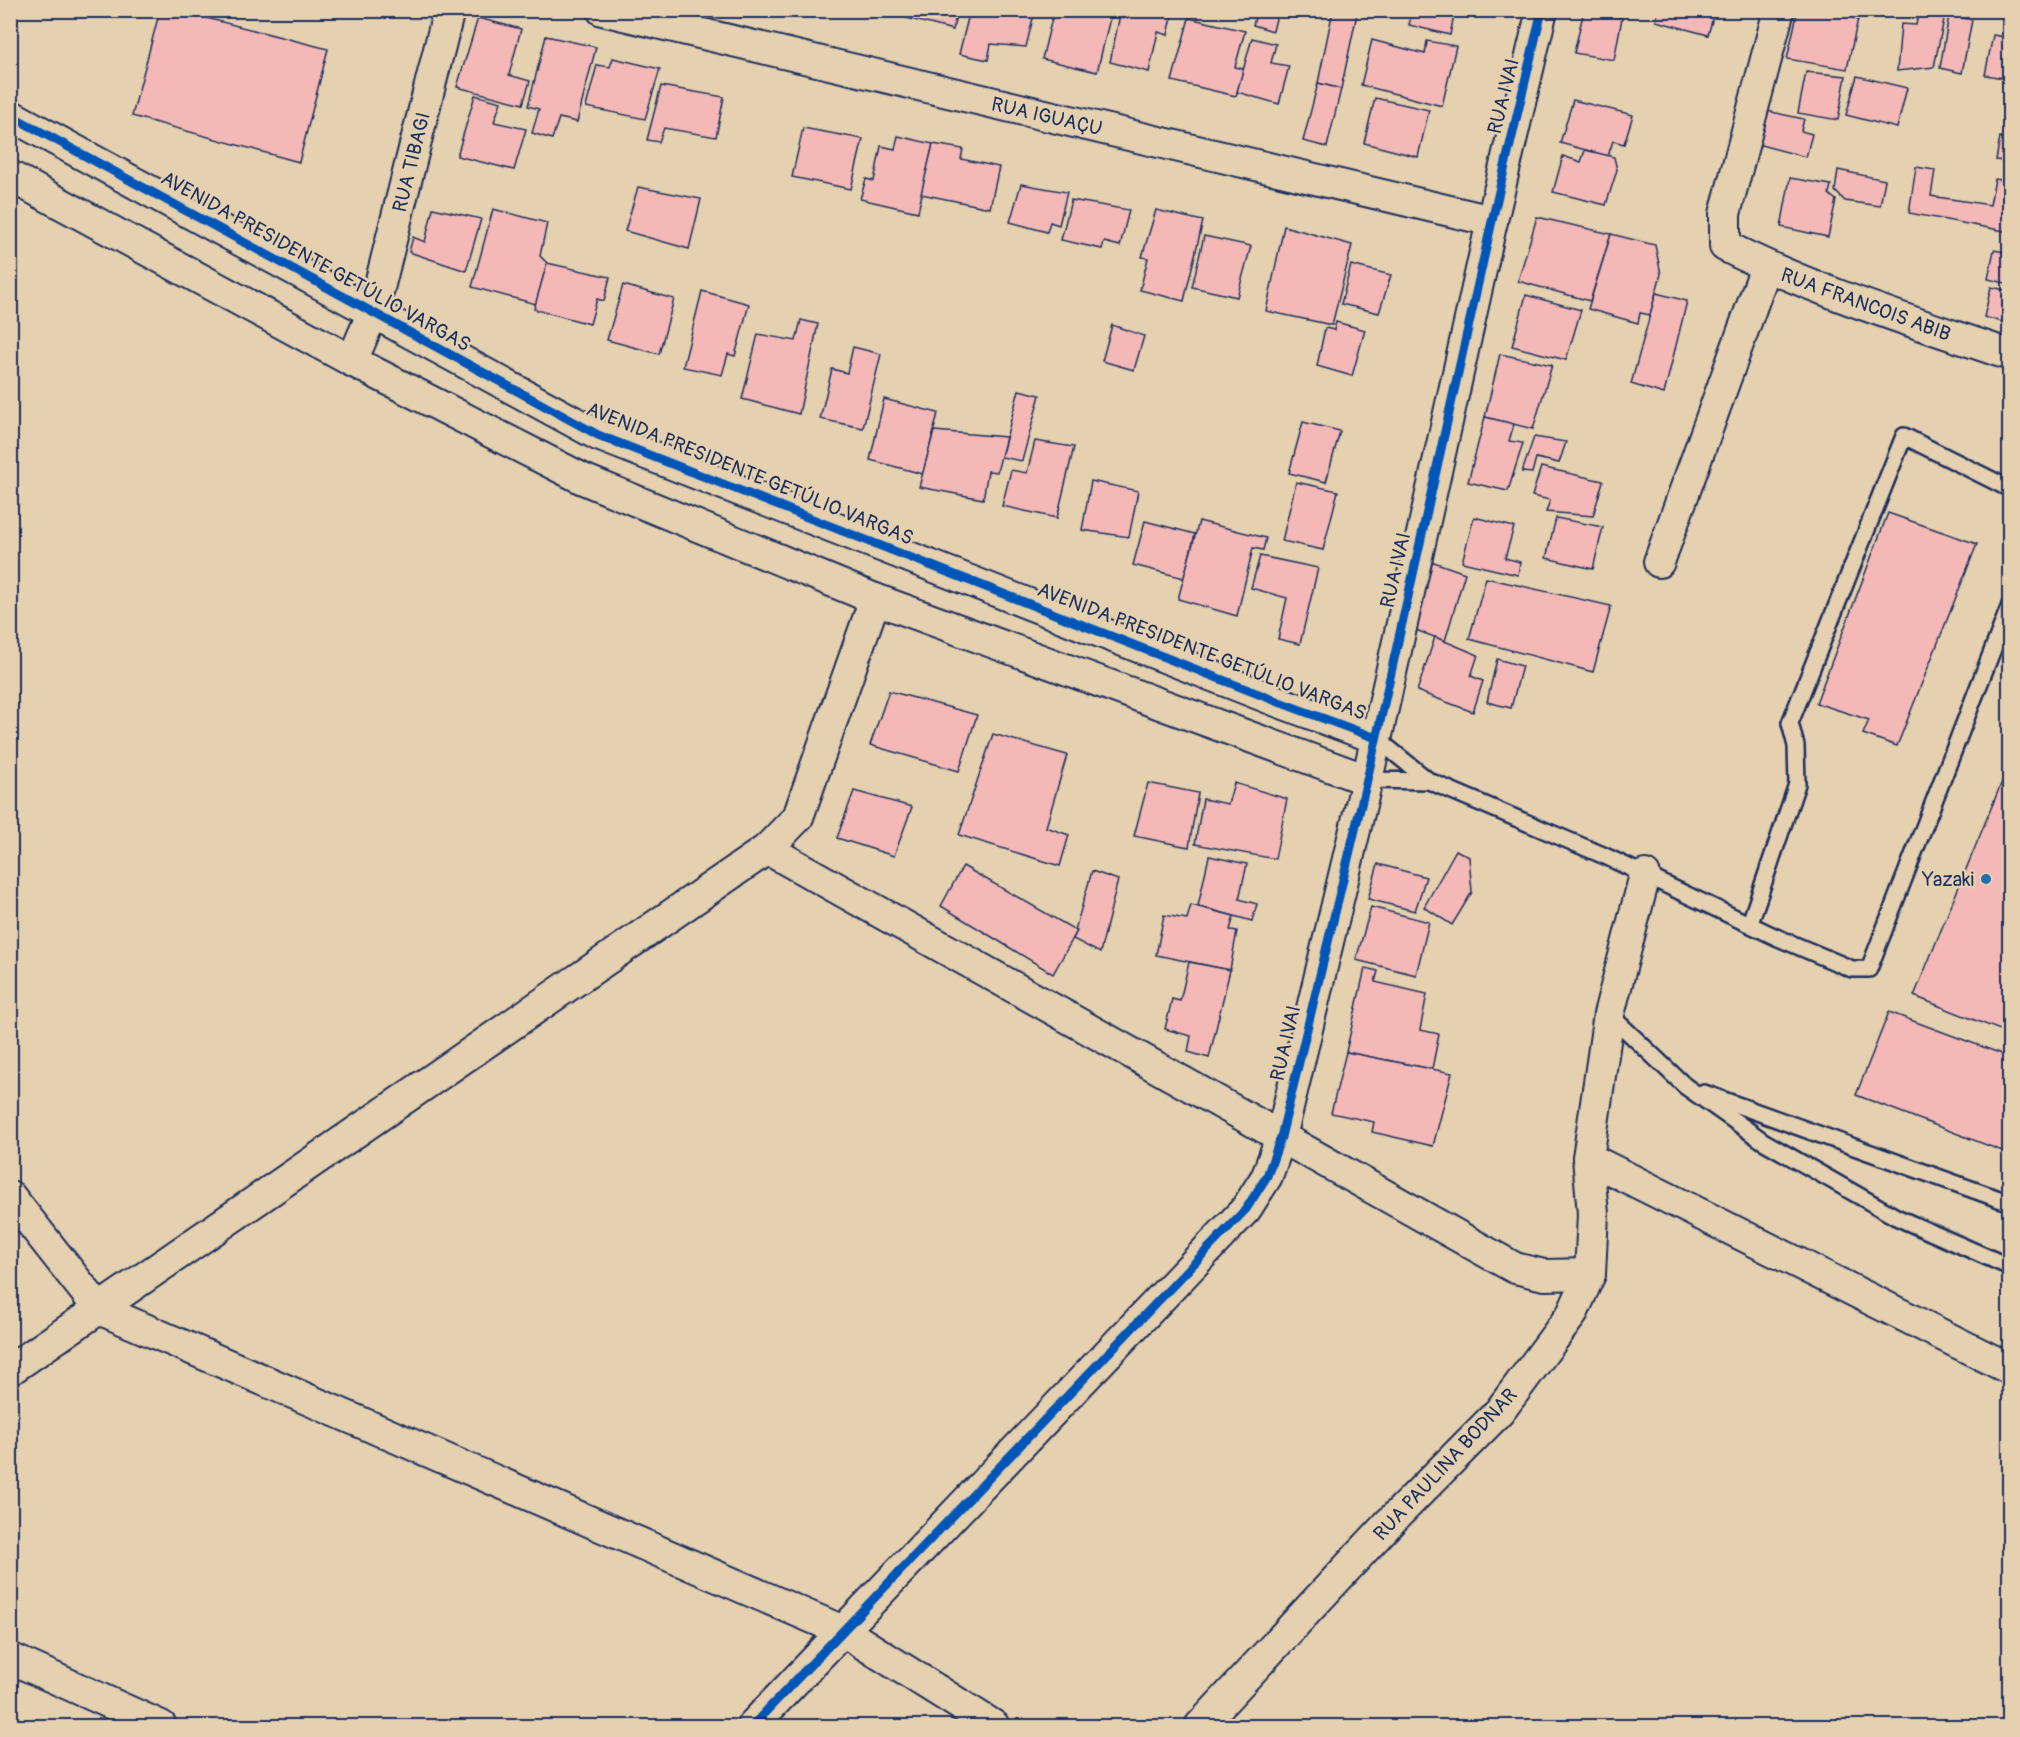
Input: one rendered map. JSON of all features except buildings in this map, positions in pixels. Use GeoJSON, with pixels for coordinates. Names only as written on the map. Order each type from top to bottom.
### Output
{"type":"FeatureCollection","features":[{"type":"Feature","properties":{"kind":"street","name":"RUA TIBAGI"},"geometry":{"type":"LineString","coordinates":[[352,361],[373,312],[449,10]]}},
{"type":"Feature","properties":{"kind":"street","name":"RUA IGUAÇU"},"geometry":{"type":"LineString","coordinates":[[602,10],[1492,221]]}},
{"type":"Feature","properties":{"kind":"street","name":"RUA IVAI"},"geometry":{"type":"LineString","coordinates":[[752,1726],[1246,1209],[1267,1176],[1281,1137],[1367,780],[1492,221],[1542,10]]}},
{"type":"Feature","properties":{"kind":"street","name":"RUA FRANCOIS ABIB"},"geometry":{"type":"LineString","coordinates":[[1779,10],[1725,214],[1725,246],[1806,284],[2010,355]]}},
{"type":"Feature","properties":{"kind":"street","name":"AVENIDA PRESIDENTE GETÚLIO VARGAS"},"geometry":{"type":"LineString","coordinates":[[10,115],[597,435],[1376,738]]}},
{"type":"Feature","properties":{"kind":"street","name":"AVENIDA PRESIDENTE GETÚLIO VARGAS"},"geometry":{"type":"LineString","coordinates":[[10,176],[352,361],[583,479],[875,599],[1367,780]]}},
{"type":"Feature","properties":{"kind":"street"},"geometry":{"type":"LineString","coordinates":[[1659,562],[1766,267]]}},
{"type":"Feature","properties":{"kind":"street"},"geometry":{"type":"LineString","coordinates":[[10,1370],[767,849],[798,817],[875,599]]}},
{"type":"Feature","properties":{"kind":"street"},"geometry":{"type":"LineString","coordinates":[[767,849],[1515,1268],[1544,1275],[1590,1274]]}},
{"type":"Feature","properties":{"kind":"street","name":"RUA PAULINA BODNAR"},"geometry":{"type":"LineString","coordinates":[[1200,1726],[1388,1524],[1499,1412],[1572,1314],[1590,1274],[1593,1214],[1588,1158],[1609,1014],[1645,875]]}},
{"type":"Feature","properties":{"kind":"street"},"geometry":{"type":"LineString","coordinates":[[1588,1158],[2010,1369]]}},
{"type":"Feature","properties":{"kind":"street"},"geometry":{"type":"LineString","coordinates":[[10,1196],[99,1309],[843,1631],[994,1726]]}},
{"type":"Feature","properties":{"kind":"street"},"geometry":{"type":"LineString","coordinates":[[10,1658],[161,1726]]}},
{"type":"Feature","properties":{"kind":"lane"},"geometry":{"type":"LineString","coordinates":[[1750,923],[1797,784],[1796,746],[1790,723],[1904,436],[2010,489]]}},
{"type":"Feature","properties":{"kind":"lane","name":"AVENIDA PRESIDENTE GETÚLIO VARGAS"},"geometry":{"type":"LineString","coordinates":[[1376,738],[1430,781],[1605,856],[1776,937],[1852,969],[1869,969],[2010,604]]}},
{"type":"Feature","properties":{"kind":"lane","name":"AVENIDA PRESIDENTE GETÚLIO VARGAS"},"geometry":{"type":"LineString","coordinates":[[1367,780],[1430,781]]}},
{"type":"Feature","properties":{"kind":"lane"},"geometry":{"type":"LineString","coordinates":[[1609,1014],[1684,1086],[1763,1141],[1896,1218],[2010,1267]]}},
{"type":"Feature","properties":{"kind":"lane"},"geometry":{"type":"LineString","coordinates":[[1684,1086],[2010,1203]]}},
{"type":"Feature","properties":{"kind":"cycle path"},"geometry":{"type":"LineString","coordinates":[[752,1726],[1246,1209],[1267,1176],[1281,1137],[1367,780],[1492,221],[1542,10]]}},
{"type":"Feature","properties":{"kind":"cycle path"},"geometry":{"type":"LineString","coordinates":[[10,115],[598,435],[1376,738]]}},
{"type":"Feature","properties":{"kind":"place","name":"Yazaki"},"geometry":{"type":"Point","coordinates":[1986,879]}}]}
